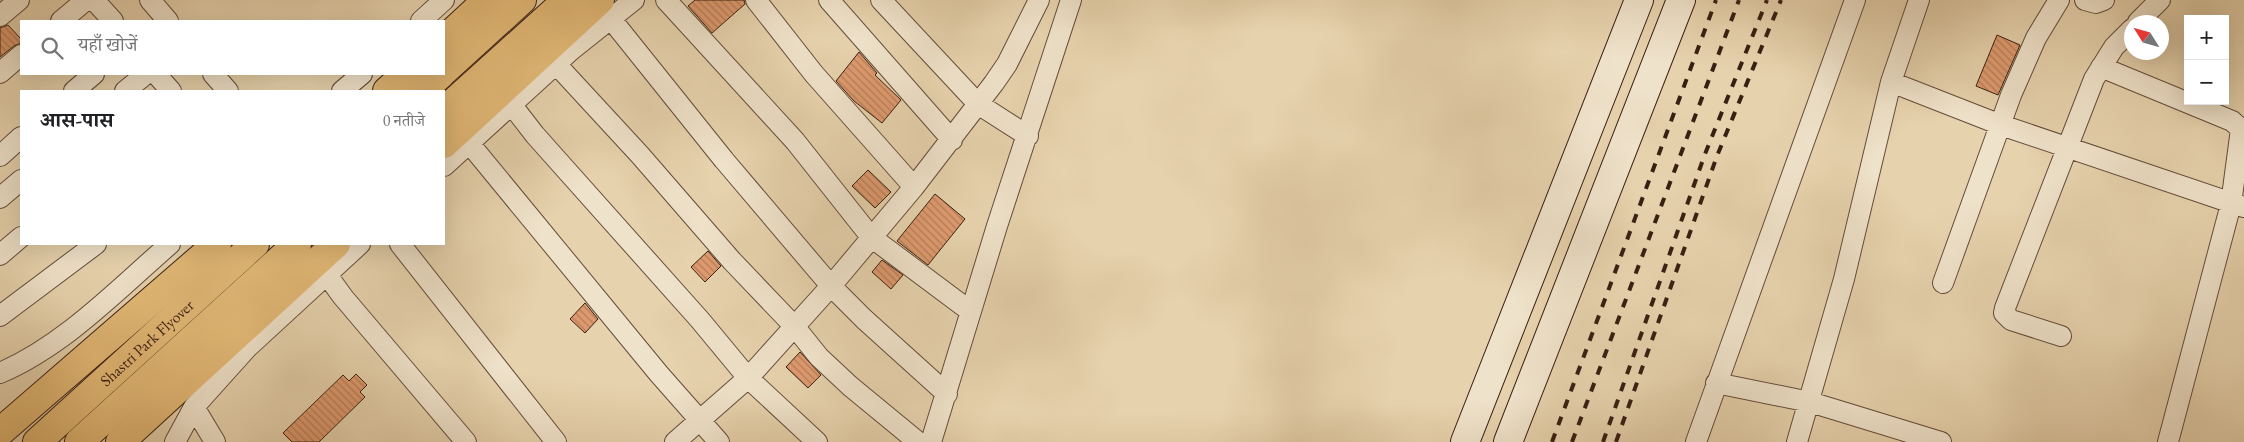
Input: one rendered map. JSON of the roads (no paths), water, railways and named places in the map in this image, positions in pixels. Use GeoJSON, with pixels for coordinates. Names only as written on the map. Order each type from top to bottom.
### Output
{"type":"FeatureCollection","features":[{"type":"Feature","properties":{"kind":"highway"},"geometry":{"type":"LineString","coordinates":[[445,39],[487,0]]}},
{"type":"Feature","properties":{"kind":"highway"},"geometry":{"type":"LineString","coordinates":[[445,70],[522,0]]}},
{"type":"Feature","properties":{"kind":"highway"},"geometry":{"type":"LineString","coordinates":[[445,111],[567,0]]}},
{"type":"Feature","properties":{"kind":"highway"},"geometry":{"type":"LineString","coordinates":[[456,143],[605,9]]}},
{"type":"Feature","properties":{"kind":"highway"},"geometry":{"type":"LineString","coordinates":[[388,90],[405,75]]}},
{"type":"Feature","properties":{"kind":"highway"},"geometry":{"type":"LineString","coordinates":[[423,90],[440,75]]}},
{"type":"Feature","properties":{"kind":"highway"},"geometry":{"type":"LineString","coordinates":[[0,432],[216,245]]}},
{"type":"Feature","properties":{"kind":"highway","name":"Shastri Park Flyover"},"geometry":{"type":"LineString","coordinates":[[37,442],[254,245]]}},
{"type":"Feature","properties":{"kind":"highway","name":"Shastri Park Flyover"},"geometry":{"type":"LineString","coordinates":[[79,442],[296,245]]}},
{"type":"Feature","properties":{"kind":"highway"},"geometry":{"type":"LineString","coordinates":[[120,442],[335,245]]}},
{"type":"Feature","properties":{"kind":"street"},"geometry":{"type":"LineString","coordinates":[[0,16],[19,0]]}},
{"type":"Feature","properties":{"kind":"street"},"geometry":{"type":"LineString","coordinates":[[62,20],[86,0]]}},
{"type":"Feature","properties":{"kind":"street"},"geometry":{"type":"LineString","coordinates":[[94,0],[112,20]]}},
{"type":"Feature","properties":{"kind":"street"},"geometry":{"type":"LineString","coordinates":[[150,0],[167,20]]}},
{"type":"Feature","properties":{"kind":"street"},"geometry":{"type":"LineString","coordinates":[[421,20],[444,0]]}},
{"type":"Feature","properties":{"kind":"street"},"geometry":{"type":"LineString","coordinates":[[445,164],[456,143],[512,104],[556,64],[605,9],[634,0]]}},
{"type":"Feature","properties":{"kind":"street"},"geometry":{"type":"LineString","coordinates":[[666,0],[795,141],[872,237],[970,311]]}},
{"type":"Feature","properties":{"kind":"street"},"geometry":{"type":"LineString","coordinates":[[756,0],[814,74],[914,187]]}},
{"type":"Feature","properties":{"kind":"street"},"geometry":{"type":"LineString","coordinates":[[829,0],[952,140]]}},
{"type":"Feature","properties":{"kind":"street"},"geometry":{"type":"LineString","coordinates":[[881,0],[978,104],[1028,136]]}},
{"type":"Feature","properties":{"kind":"street"},"geometry":{"type":"LineString","coordinates":[[931,442],[947,394],[970,311],[1071,0]]}},
{"type":"Feature","properties":{"kind":"street"},"geometry":{"type":"LineString","coordinates":[[1465,442],[1639,0]]}},
{"type":"Feature","properties":{"kind":"street"},"geometry":{"type":"LineString","coordinates":[[1508,442],[1681,0]]}},
{"type":"Feature","properties":{"kind":"street"},"geometry":{"type":"LineString","coordinates":[[1696,442],[1855,0]]}},
{"type":"Feature","properties":{"kind":"street"},"geometry":{"type":"LineString","coordinates":[[1797,442],[1844,279],[1890,82],[1919,0]]}},
{"type":"Feature","properties":{"kind":"street"},"geometry":{"type":"LineString","coordinates":[[1943,283],[2011,95],[2036,38],[2059,0]]}},
{"type":"Feature","properties":{"kind":"street"},"geometry":{"type":"LineString","coordinates":[[2085,0],[2096,3],[2104,0]]}},
{"type":"Feature","properties":{"kind":"street"},"geometry":{"type":"LineString","coordinates":[[2145,15],[2160,0]]}},
{"type":"Feature","properties":{"kind":"street"},"geometry":{"type":"LineString","coordinates":[[675,442],[748,378],[831,286],[914,187],[952,140],[1007,64],[1032,2]]}},
{"type":"Feature","properties":{"kind":"street"},"geometry":{"type":"LineString","coordinates":[[605,9],[724,160],[831,286],[864,319],[947,394]]}},
{"type":"Feature","properties":{"kind":"street"},"geometry":{"type":"LineString","coordinates":[[2061,336],[2011,320],[2004,313],[2004,308],[2094,79],[2114,47],[2124,37]]}},
{"type":"Feature","properties":{"kind":"street"},"geometry":{"type":"LineString","coordinates":[[0,73],[20,56]]}},
{"type":"Feature","properties":{"kind":"street"},"geometry":{"type":"LineString","coordinates":[[556,64],[640,155],[732,261],[795,327],[819,357],[850,386],[918,442]]}},
{"type":"Feature","properties":{"kind":"street"},"geometry":{"type":"LineString","coordinates":[[2101,67],[2243,126],[2237,206],[2168,442]]}},
{"type":"Feature","properties":{"kind":"street"},"geometry":{"type":"LineString","coordinates":[[75,90],[93,75]]}},
{"type":"Feature","properties":{"kind":"street"},"geometry":{"type":"LineString","coordinates":[[126,90],[145,75]]}},
{"type":"Feature","properties":{"kind":"street"},"geometry":{"type":"LineString","coordinates":[[157,75],[170,90]]}},
{"type":"Feature","properties":{"kind":"street"},"geometry":{"type":"LineString","coordinates":[[214,75],[227,90]]}},
{"type":"Feature","properties":{"kind":"street"},"geometry":{"type":"LineString","coordinates":[[343,90],[361,75]]}},
{"type":"Feature","properties":{"kind":"street"},"geometry":{"type":"LineString","coordinates":[[1890,82],[2001,125],[2237,206]]}},
{"type":"Feature","properties":{"kind":"street"},"geometry":{"type":"LineString","coordinates":[[512,104],[536,135],[700,320],[748,378],[817,442]]}},
{"type":"Feature","properties":{"kind":"street"},"geometry":{"type":"LineString","coordinates":[[0,156],[20,138]]}},
{"type":"Feature","properties":{"kind":"street"},"geometry":{"type":"LineString","coordinates":[[456,143],[719,442]]}},
{"type":"Feature","properties":{"kind":"street"},"geometry":{"type":"LineString","coordinates":[[0,198],[20,181]]}},
{"type":"Feature","properties":{"kind":"street"},"geometry":{"type":"LineString","coordinates":[[0,255],[20,238]]}},
{"type":"Feature","properties":{"kind":"street"},"geometry":{"type":"LineString","coordinates":[[0,316],[95,245]]}},
{"type":"Feature","properties":{"kind":"street"},"geometry":{"type":"LineString","coordinates":[[0,373],[38,353],[77,326],[169,245]]}},
{"type":"Feature","properties":{"kind":"street"},"geometry":{"type":"LineString","coordinates":[[175,442],[182,425],[194,407],[247,348],[359,245]]}},
{"type":"Feature","properties":{"kind":"street"},"geometry":{"type":"LineString","coordinates":[[401,245],[556,442]]}},
{"type":"Feature","properties":{"kind":"street"},"geometry":{"type":"LineString","coordinates":[[327,275],[343,297],[466,442]]}},
{"type":"Feature","properties":{"kind":"street"},"geometry":{"type":"LineString","coordinates":[[1716,382],[1810,402],[1941,442]]}},
{"type":"Feature","properties":{"kind":"street"},"geometry":{"type":"LineString","coordinates":[[194,407],[215,442]]}},
{"type":"Feature","properties":{"kind":"railway"},"geometry":{"type":"LineString","coordinates":[[1552,442],[1716,0]]}},
{"type":"Feature","properties":{"kind":"railway"},"geometry":{"type":"LineString","coordinates":[[1572,442],[1739,0]]}},
{"type":"Feature","properties":{"kind":"railway"},"geometry":{"type":"LineString","coordinates":[[1603,442],[1705,154],[1767,0]]}},
{"type":"Feature","properties":{"kind":"railway"},"geometry":{"type":"LineString","coordinates":[[1616,442],[1717,156],[1781,0]]}}]}
